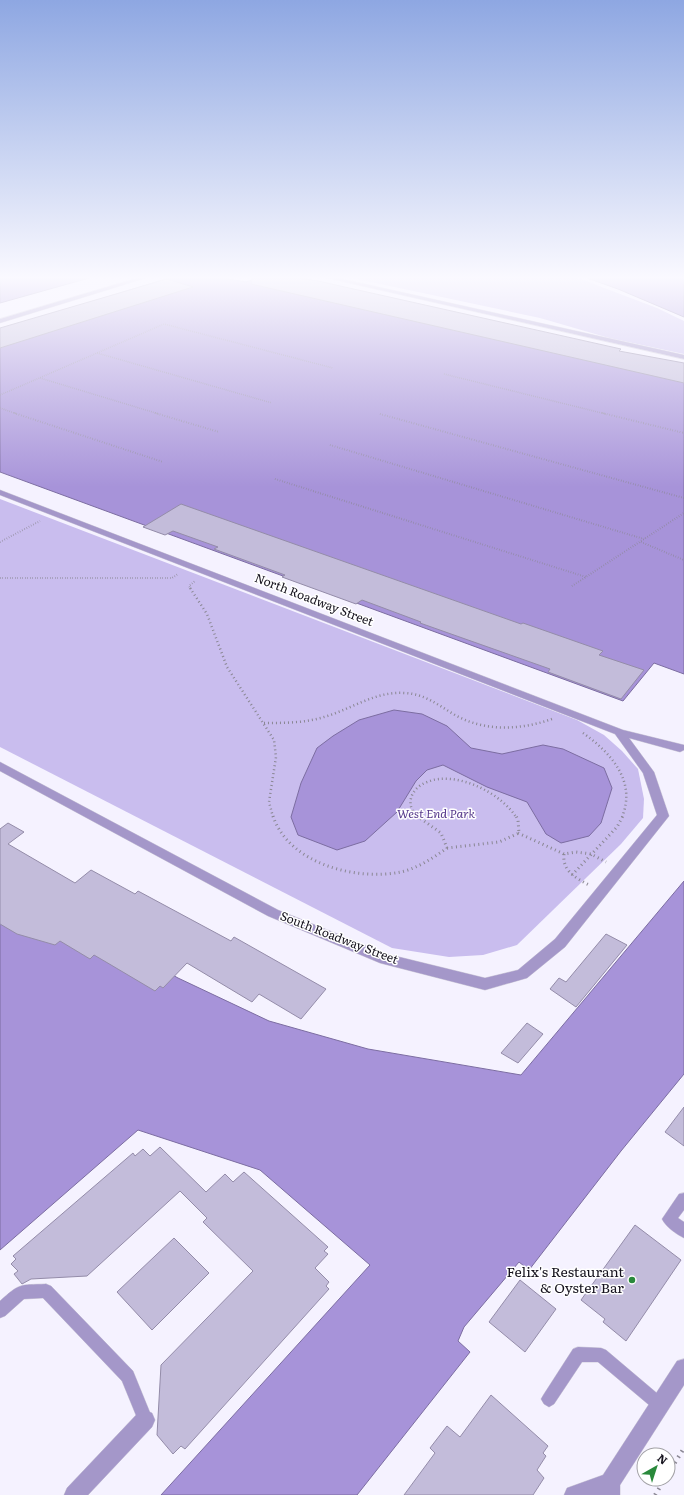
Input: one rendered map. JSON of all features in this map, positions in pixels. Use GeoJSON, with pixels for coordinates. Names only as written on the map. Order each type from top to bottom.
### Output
{"type":"FeatureCollection","features":[{"type":"Feature","properties":{"kind":"street"},"geometry":{"type":"LineString","coordinates":[[643,348],[684,357]]}},
{"type":"Feature","properties":{"kind":"street","name":"North Roadway Street"},"geometry":{"type":"LineString","coordinates":[[0,492],[619,732],[680,748]]}},
{"type":"Feature","properties":{"kind":"street","name":"South Roadway Street"},"geometry":{"type":"LineString","coordinates":[[0,766],[273,913],[385,959],[485,984],[522,974],[560,943],[663,816],[648,772],[619,732]]}},
{"type":"Feature","properties":{"kind":"street"},"geometry":{"type":"LineString","coordinates":[[574,1495],[610,1489],[684,1368]]}},
{"type":"Feature","properties":{"kind":"street"},"geometry":{"type":"LineString","coordinates":[[74,1495],[145,1420]]}},
{"type":"Feature","properties":{"kind":"lane"},"geometry":{"type":"LineString","coordinates":[[684,1199],[669,1219],[684,1231]]}},
{"type":"Feature","properties":{"kind":"lane"},"geometry":{"type":"LineString","coordinates":[[0,1311],[21,1292],[46,1291],[128,1376],[145,1420]]}},
{"type":"Feature","properties":{"kind":"lane"},"geometry":{"type":"LineString","coordinates":[[549,1399],[578,1354],[600,1355],[660,1405]]}},
{"type":"Feature","properties":{"kind":"path"},"geometry":{"type":"LineString","coordinates":[[0,395],[109,348]]}},
{"type":"Feature","properties":{"kind":"path"},"geometry":{"type":"LineString","coordinates":[[255,348],[333,368]]}},
{"type":"Feature","properties":{"kind":"path"},"geometry":{"type":"LineString","coordinates":[[97,353],[272,403]]}},
{"type":"Feature","properties":{"kind":"path"},"geometry":{"type":"LineString","coordinates":[[444,374],[684,433]]}},
{"type":"Feature","properties":{"kind":"path"},"geometry":{"type":"LineString","coordinates":[[39,378],[219,432]]}},
{"type":"Feature","properties":{"kind":"path"},"geometry":{"type":"LineString","coordinates":[[0,408],[164,462]]}},
{"type":"Feature","properties":{"kind":"path"},"geometry":{"type":"LineString","coordinates":[[380,414],[684,498]]}},
{"type":"Feature","properties":{"kind":"path"},"geometry":{"type":"LineString","coordinates":[[330,445],[644,539]]}},
{"type":"Feature","properties":{"kind":"path"},"geometry":{"type":"LineString","coordinates":[[275,479],[586,577]]}},
{"type":"Feature","properties":{"kind":"path"},"geometry":{"type":"LineString","coordinates":[[572,586],[684,513]]}},
{"type":"Feature","properties":{"kind":"path"},"geometry":{"type":"LineString","coordinates":[[0,542],[40,521]]}},
{"type":"Feature","properties":{"kind":"path"},"geometry":{"type":"LineString","coordinates":[[640,542],[684,560]]}},
{"type":"Feature","properties":{"kind":"path"},"geometry":{"type":"LineString","coordinates":[[0,578],[172,578],[178,574]]}},
{"type":"Feature","properties":{"kind":"path"},"geometry":{"type":"LineString","coordinates":[[196,581],[188,586],[207,614],[224,661],[238,686],[264,723],[277,747],[269,794],[270,811],[281,833],[290,845],[299,852],[310,859],[334,868],[376,875],[406,870],[433,858],[447,848],[499,842],[518,833],[564,854],[576,852],[591,854],[619,870]]}},
{"type":"Feature","properties":{"kind":"path"},"geometry":{"type":"LineString","coordinates":[[264,723],[314,720],[344,710],[365,699],[380,694],[398,693],[418,694],[429,698],[457,716],[482,725],[521,727],[544,723],[552,719],[559,722]]}},
{"type":"Feature","properties":{"kind":"path"},"geometry":{"type":"LineString","coordinates":[[572,875],[620,824],[626,807],[627,794],[623,776],[612,758],[598,744],[579,730]]}},
{"type":"Feature","properties":{"kind":"path"},"geometry":{"type":"LineString","coordinates":[[447,848],[443,835],[419,819],[411,807],[411,796],[415,789],[428,781],[443,778],[456,779],[468,782],[490,792],[505,803],[516,815],[520,825],[518,833]]}},
{"type":"Feature","properties":{"kind":"path"},"geometry":{"type":"LineString","coordinates":[[564,854],[563,863],[572,875],[601,892]]}},
{"type":"Feature","properties":{"kind":"path"},"geometry":{"type":"LineString","coordinates":[[676,1461],[684,1448]]}},
{"type":"Feature","properties":{"kind":"green space"},"geometry":{"type":"Polygon","coordinates":[[[655,348],[684,348],[684,354],[655,348]]]}},
{"type":"Feature","properties":{"kind":"green space","name":"West End Park"},"geometry":{"type":"Polygon","coordinates":[[[0,499],[577,720],[604,735],[622,751],[638,769],[644,799],[643,818],[621,844],[517,945],[483,955],[449,957],[392,948],[0,747],[0,499]]]}},
{"type":"Feature","properties":{"kind":"shaded area"},"geometry":{"type":"Polygon","coordinates":[[[0,348],[578,348],[684,371],[684,674],[654,663],[623,701],[0,472],[0,348]]]}},
{"type":"Feature","properties":{"kind":"shaded area"},"geometry":{"type":"Polygon","coordinates":[[[394,710],[422,714],[447,726],[471,748],[502,754],[543,745],[563,749],[604,768],[612,788],[601,823],[589,836],[561,843],[546,834],[527,802],[487,787],[443,765],[427,770],[416,781],[397,812],[365,841],[337,850],[298,835],[291,817],[301,783],[317,748],[359,720],[394,710]]]}},
{"type":"Feature","properties":{"kind":"shaded area"},"geometry":{"type":"Polygon","coordinates":[[[0,872],[87,927],[178,978],[269,1021],[368,1049],[521,1075],[684,881],[684,1074],[621,1151],[529,1270],[519,1262],[464,1327],[458,1341],[470,1352],[357,1495],[161,1495],[370,1265],[260,1170],[138,1130],[0,1250],[0,872]]]}},
{"type":"Feature","properties":{"kind":"building"},"geometry":{"type":"Polygon","coordinates":[[[530,348],[616,348],[621,349],[619,351],[684,363],[684,383],[530,348]]]}},
{"type":"Feature","properties":{"kind":"building"},"geometry":{"type":"Polygon","coordinates":[[[181,504],[521,624],[523,623],[603,651],[599,655],[644,670],[621,699],[548,672],[550,669],[420,623],[421,622],[362,600],[356,604],[282,577],[285,575],[214,549],[218,547],[173,531],[165,535],[143,527],[181,504]]]}},
{"type":"Feature","properties":{"kind":"building"},"geometry":{"type":"Polygon","coordinates":[[[8,823],[24,832],[8,844],[75,883],[91,870],[135,894],[138,891],[231,941],[234,937],[326,989],[301,1019],[259,994],[252,1002],[187,963],[163,988],[160,986],[155,991],[94,955],[90,959],[60,941],[55,945],[17,934],[0,924],[0,829],[8,823]]]}},
{"type":"Feature","properties":{"kind":"building"},"geometry":{"type":"Polygon","coordinates":[[[606,934],[627,945],[576,1007],[550,989],[559,978],[566,982],[606,934]]]}},
{"type":"Feature","properties":{"kind":"building"},"geometry":{"type":"Polygon","coordinates":[[[527,1023],[543,1034],[518,1063],[501,1053],[527,1023]]]}},
{"type":"Feature","properties":{"kind":"building"},"geometry":{"type":"Polygon","coordinates":[[[684,1107],[684,1146],[665,1132],[684,1107]]]}},
{"type":"Feature","properties":{"kind":"building"},"geometry":{"type":"Polygon","coordinates":[[[160,1147],[206,1192],[225,1174],[233,1182],[244,1172],[328,1247],[324,1251],[328,1254],[315,1268],[329,1282],[326,1286],[329,1289],[185,1449],[181,1446],[173,1454],[157,1435],[161,1365],[253,1271],[203,1222],[207,1218],[180,1191],[87,1276],[31,1279],[22,1284],[14,1274],[18,1271],[11,1264],[16,1259],[13,1256],[133,1153],[135,1156],[143,1149],[150,1156],[160,1147]]]}},
{"type":"Feature","properties":{"kind":"building","name":"Felix's Restaurant & Oyster Bar"},"geometry":{"type":"Polygon","coordinates":[[[635,1225],[681,1260],[626,1341],[603,1322],[605,1319],[581,1300],[635,1225]]]}},
{"type":"Feature","properties":{"kind":"building"},"geometry":{"type":"Polygon","coordinates":[[[174,1238],[209,1273],[152,1330],[117,1292],[174,1238]]]}},
{"type":"Feature","properties":{"kind":"building"},"geometry":{"type":"Polygon","coordinates":[[[520,1280],[556,1309],[525,1352],[489,1322],[520,1280]]]}},
{"type":"Feature","properties":{"kind":"building"},"geometry":{"type":"Polygon","coordinates":[[[491,1395],[548,1446],[543,1453],[546,1456],[537,1470],[544,1478],[533,1495],[404,1495],[435,1453],[430,1448],[447,1426],[460,1437],[491,1395]]]}},
{"type":"Feature","properties":{"kind":"place","name":"Felix's Restaurant & Oyster Bar"},"geometry":{"type":"Point","coordinates":[632,1280]}}]}
